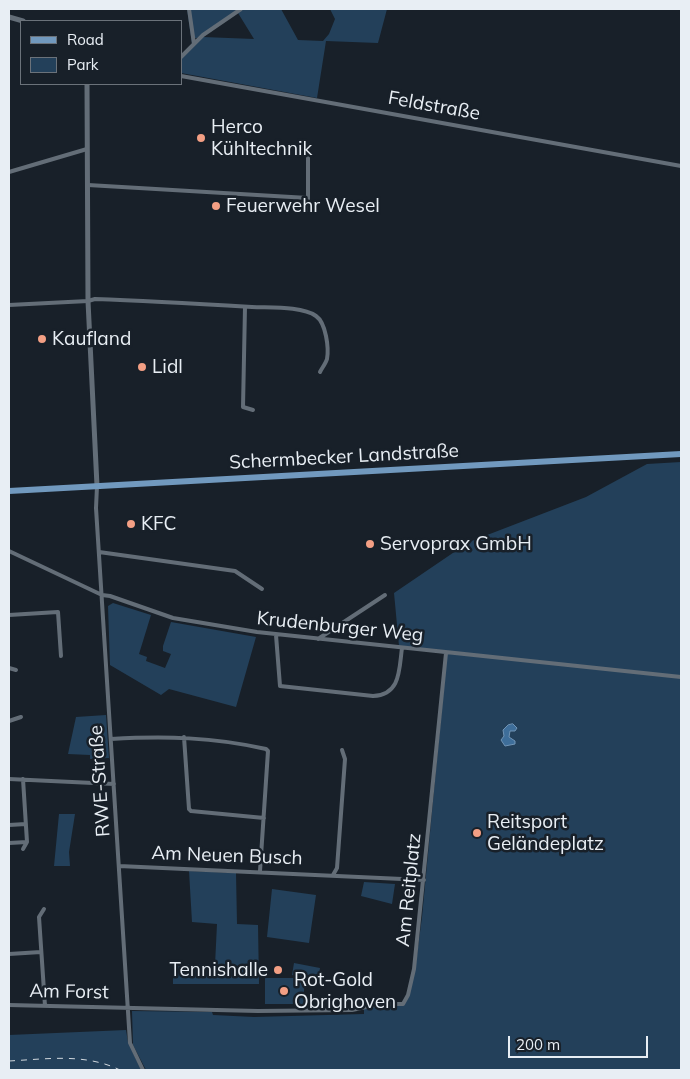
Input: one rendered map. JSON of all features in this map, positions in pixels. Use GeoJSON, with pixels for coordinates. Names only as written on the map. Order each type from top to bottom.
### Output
{"type":"FeatureCollection","features":[{"type":"Feature","properties":{"kind":"main road","name":"Schermbecker Landstraße"},"geometry":{"type":"LineString","coordinates":[[9,491],[681,454]]}},
{"type":"Feature","properties":{"kind":"street"},"geometry":{"type":"LineString","coordinates":[[189,9],[194,44]]}},
{"type":"Feature","properties":{"kind":"street"},"geometry":{"type":"LineString","coordinates":[[182,56],[203,35],[241,9]]}},
{"type":"Feature","properties":{"kind":"street","name":"Feldstraße"},"geometry":{"type":"LineString","coordinates":[[182,76],[681,166]]}},
{"type":"Feature","properties":{"kind":"street"},"geometry":{"type":"LineString","coordinates":[[88,85],[88,301],[97,486]]}},
{"type":"Feature","properties":{"kind":"street"},"geometry":{"type":"LineString","coordinates":[[9,172],[87,149]]}},
{"type":"Feature","properties":{"kind":"street"},"geometry":{"type":"LineString","coordinates":[[308,150],[308,210]]}},
{"type":"Feature","properties":{"kind":"street"},"geometry":{"type":"LineString","coordinates":[[88,185],[308,198]]}},
{"type":"Feature","properties":{"kind":"street"},"geometry":{"type":"LineString","coordinates":[[9,305],[88,301],[95,299],[305,312],[316,316],[323,323],[326,331],[327,359],[320,372]]}},
{"type":"Feature","properties":{"kind":"street"},"geometry":{"type":"LineString","coordinates":[[245,307],[243,407],[252,410]]}},
{"type":"Feature","properties":{"kind":"street","name":"RWE-Straße"},"geometry":{"type":"LineString","coordinates":[[97,486],[96,508],[130,1044],[144,1070]]}},
{"type":"Feature","properties":{"kind":"street","name":"Krudenburger Weg"},"geometry":{"type":"LineString","coordinates":[[9,551],[102,595],[110,596],[173,618],[276,635],[681,677]]}},
{"type":"Feature","properties":{"kind":"street"},"geometry":{"type":"LineString","coordinates":[[99,552],[236,571],[262,589]]}},
{"type":"Feature","properties":{"kind":"street"},"geometry":{"type":"LineString","coordinates":[[318,639],[385,594]]}},
{"type":"Feature","properties":{"kind":"street"},"geometry":{"type":"LineString","coordinates":[[9,615],[58,612],[61,656]]}},
{"type":"Feature","properties":{"kind":"street"},"geometry":{"type":"LineString","coordinates":[[276,635],[280,686],[373,696],[386,694],[396,684],[402,648]]}},
{"type":"Feature","properties":{"kind":"street","name":"Am Reitplatz"},"geometry":{"type":"LineString","coordinates":[[129,1008],[352,1010],[380,1004],[403,1004],[408,995],[414,970],[446,653]]}},
{"type":"Feature","properties":{"kind":"street"},"geometry":{"type":"LineString","coordinates":[[9,668],[16,670]]}},
{"type":"Feature","properties":{"kind":"street"},"geometry":{"type":"LineString","coordinates":[[9,721],[21,717]]}},
{"type":"Feature","properties":{"kind":"street"},"geometry":{"type":"LineString","coordinates":[[112,739],[184,737],[266,749],[268,751],[260,871]]}},
{"type":"Feature","properties":{"kind":"street"},"geometry":{"type":"LineString","coordinates":[[184,737],[189,808],[191,811],[264,818]]}},
{"type":"Feature","properties":{"kind":"street"},"geometry":{"type":"LineString","coordinates":[[333,875],[337,868],[346,759],[342,750]]}},
{"type":"Feature","properties":{"kind":"street"},"geometry":{"type":"LineString","coordinates":[[9,778],[114,784]]}},
{"type":"Feature","properties":{"kind":"street"},"geometry":{"type":"LineString","coordinates":[[23,849],[27,842],[24,779]]}},
{"type":"Feature","properties":{"kind":"street"},"geometry":{"type":"LineString","coordinates":[[9,825],[26,824]]}},
{"type":"Feature","properties":{"kind":"street"},"geometry":{"type":"LineString","coordinates":[[9,843],[27,842]]}},
{"type":"Feature","properties":{"kind":"street","name":"Am Neuen Busch"},"geometry":{"type":"LineString","coordinates":[[119,866],[424,880]]}},
{"type":"Feature","properties":{"kind":"street"},"geometry":{"type":"LineString","coordinates":[[44,909],[39,917],[45,1006]]}},
{"type":"Feature","properties":{"kind":"street"},"geometry":{"type":"LineString","coordinates":[[9,954],[41,952]]}},
{"type":"Feature","properties":{"kind":"street","name":"Am Forst"},"geometry":{"type":"LineString","coordinates":[[9,1005],[129,1008]]}},
{"type":"Feature","properties":{"kind":"green space"},"geometry":{"type":"Polygon","coordinates":[[[187,9],[238,9],[195,38],[192,44],[187,9]]]}},
{"type":"Feature","properties":{"kind":"green space"},"geometry":{"type":"Polygon","coordinates":[[[244,9],[281,9],[298,40],[323,41],[329,34],[335,19],[330,9],[387,9],[378,43],[326,41],[317,98],[182,73],[182,58],[203,37],[254,39],[238,13],[244,9]]]}},
{"type":"Feature","properties":{"kind":"green space"},"geometry":{"type":"Polygon","coordinates":[[[681,462],[681,1070],[146,1070],[133,1045],[132,1011],[212,1012],[213,1015],[254,1017],[364,1014],[364,1009],[404,1005],[415,970],[422,917],[447,654],[399,646],[394,593],[469,542],[586,497],[647,464],[681,462]]]}},
{"type":"Feature","properties":{"kind":"green space"},"geometry":{"type":"Polygon","coordinates":[[[113,603],[151,615],[139,654],[147,657],[146,661],[165,668],[171,654],[163,651],[163,646],[171,622],[256,637],[236,707],[169,689],[161,695],[110,665],[108,606],[113,603]]]}},
{"type":"Feature","properties":{"kind":"green space"},"geometry":{"type":"Polygon","coordinates":[[[106,715],[109,758],[90,759],[90,755],[68,754],[76,717],[106,715]]]}},
{"type":"Feature","properties":{"kind":"green space"},"geometry":{"type":"Polygon","coordinates":[[[59,814],[75,814],[69,852],[70,866],[54,866],[59,814]]]}},
{"type":"Feature","properties":{"kind":"green space"},"geometry":{"type":"Polygon","coordinates":[[[189,871],[236,873],[237,924],[258,925],[259,984],[173,984],[173,964],[215,965],[217,924],[192,922],[189,871]]]}},
{"type":"Feature","properties":{"kind":"green space"},"geometry":{"type":"Polygon","coordinates":[[[364,882],[395,884],[392,904],[361,896],[364,882]]]}},
{"type":"Feature","properties":{"kind":"green space"},"geometry":{"type":"Polygon","coordinates":[[[272,889],[316,895],[309,943],[267,937],[272,889]]]}},
{"type":"Feature","properties":{"kind":"green space"},"geometry":{"type":"Polygon","coordinates":[[[294,963],[320,968],[318,980],[292,975],[294,963]]]}},
{"type":"Feature","properties":{"kind":"green space","name":"Rot-Gold Obrighoven"},"geometry":{"type":"Polygon","coordinates":[[[265,978],[304,978],[304,1004],[265,1004],[265,978]]]}},
{"type":"Feature","properties":{"kind":"green space"},"geometry":{"type":"Polygon","coordinates":[[[126,1030],[128,1042],[141,1070],[9,1070],[9,1035],[126,1030]]]}},
{"type":"Feature","properties":{"kind":"shaded area"},"geometry":{"type":"Polygon","coordinates":[[[513,724],[517,728],[515,731],[510,731],[509,737],[515,741],[515,744],[505,746],[501,740],[504,736],[503,730],[508,725],[513,724]]]}},
{"type":"Feature","properties":{"kind":"railway"},"geometry":{"type":"LineString","coordinates":[[9,1061],[52,1058],[80,1059],[93,1061],[120,1070]]}},
{"type":"Feature","properties":{"kind":"place","name":"Herco Kühltechnik"},"geometry":{"type":"Point","coordinates":[201,138]}},
{"type":"Feature","properties":{"kind":"place","name":"Feuerwehr Wesel"},"geometry":{"type":"Point","coordinates":[216,206]}},
{"type":"Feature","properties":{"kind":"place","name":"Kaufland"},"geometry":{"type":"Point","coordinates":[42,339]}},
{"type":"Feature","properties":{"kind":"place","name":"Lidl"},"geometry":{"type":"Point","coordinates":[142,367]}},
{"type":"Feature","properties":{"kind":"place","name":"KFC"},"geometry":{"type":"Point","coordinates":[131,524]}},
{"type":"Feature","properties":{"kind":"place","name":"Servoprax GmbH"},"geometry":{"type":"Point","coordinates":[370,544]}},
{"type":"Feature","properties":{"kind":"place","name":"Reitsport Geländeplatz"},"geometry":{"type":"Point","coordinates":[477,833]}},
{"type":"Feature","properties":{"kind":"place","name":"Tennishalle"},"geometry":{"type":"Point","coordinates":[278,970]}},
{"type":"Feature","properties":{"kind":"place","name":"Rot-Gold Obrighoven"},"geometry":{"type":"Point","coordinates":[284,991]}}]}
